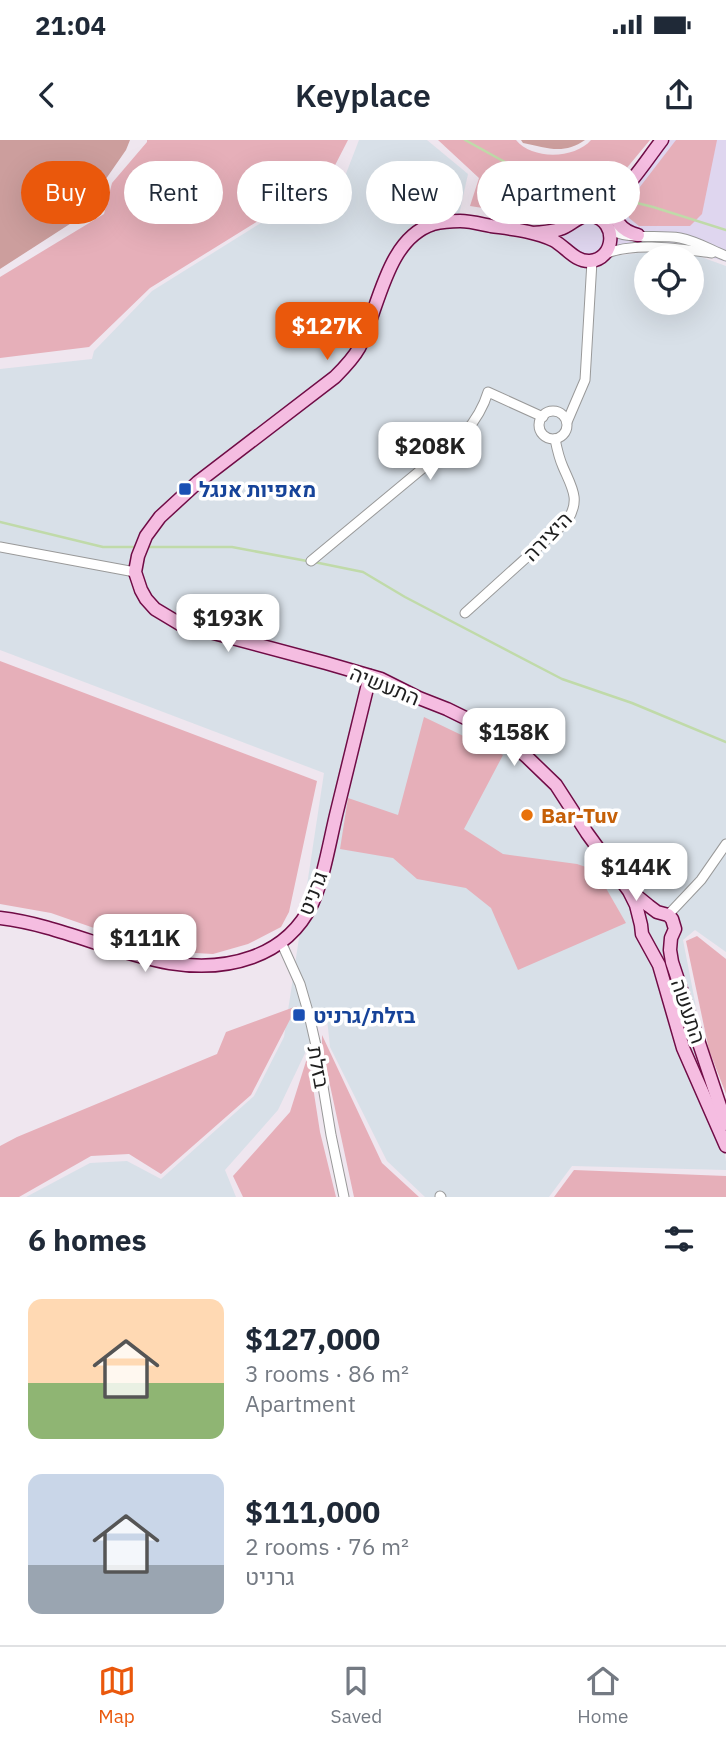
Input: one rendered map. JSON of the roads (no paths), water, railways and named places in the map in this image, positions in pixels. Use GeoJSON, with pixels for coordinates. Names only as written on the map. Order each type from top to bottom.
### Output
{"type":"FeatureCollection","features":[{"type":"Feature","properties":{"kind":"street"},"geometry":{"type":"LineString","coordinates":[[640,169],[662,140]]}},
{"type":"Feature","properties":{"kind":"street"},"geometry":{"type":"LineString","coordinates":[[0,547],[135,572],[146,537],[173,504],[348,364],[365,334],[394,258],[405,242],[417,232],[434,224],[458,221],[533,233],[552,240],[578,258],[597,258],[622,249],[652,248],[723,255]]}},
{"type":"Feature","properties":{"kind":"street"},"geometry":{"type":"LineString","coordinates":[[533,233],[557,230],[568,224]]}},
{"type":"Feature","properties":{"kind":"street"},"geometry":{"type":"LineString","coordinates":[[570,252],[566,239],[571,224]]}},
{"type":"Feature","properties":{"kind":"street"},"geometry":{"type":"LineString","coordinates":[[604,224],[620,234],[681,238],[723,255]]}},
{"type":"Feature","properties":{"kind":"street"},"geometry":{"type":"LineString","coordinates":[[567,422],[561,414],[549,412],[540,423],[542,433],[555,439],[562,436],[585,380],[597,258],[607,250],[611,242],[609,224]]}},
{"type":"Feature","properties":{"kind":"street"},"geometry":{"type":"LineString","coordinates":[[620,224],[626,232],[638,235]]}},
{"type":"Feature","properties":{"kind":"street"},"geometry":{"type":"LineString","coordinates":[[312,561],[464,434],[475,421],[488,392],[543,417]]}},
{"type":"Feature","properties":{"kind":"street","name":"היצירה"},"geometry":{"type":"LineString","coordinates":[[465,613],[568,521],[572,514],[575,508],[573,490],[555,439]]}},
{"type":"Feature","properties":{"kind":"street","name":"התעשיה"},"geometry":{"type":"LineString","coordinates":[[135,572],[146,599],[155,609],[180,624],[381,679],[504,737],[555,785],[629,891],[641,925]]}},
{"type":"Feature","properties":{"kind":"street","name":"גרניט"},"geometry":{"type":"LineString","coordinates":[[0,918],[32,923],[146,957],[190,965],[233,963],[272,949],[288,937],[302,921],[313,902],[370,676]]}},
{"type":"Feature","properties":{"kind":"street"},"geometry":{"type":"LineString","coordinates":[[726,844],[701,880],[663,913],[647,916],[641,925],[642,934],[659,965],[683,1048],[726,1146]]}},
{"type":"Feature","properties":{"kind":"street","name":"התעשיה"},"geometry":{"type":"LineString","coordinates":[[629,891],[663,913]]}},
{"type":"Feature","properties":{"kind":"street"},"geometry":{"type":"LineString","coordinates":[[647,941],[657,946],[668,943],[671,938],[675,929],[674,923],[663,913]]}},
{"type":"Feature","properties":{"kind":"street","name":"התעשה"},"geometry":{"type":"LineString","coordinates":[[671,938],[672,962],[726,1124]]}},
{"type":"Feature","properties":{"kind":"street","name":"בזלת"},"geometry":{"type":"LineString","coordinates":[[281,942],[300,984],[309,1015],[344,1197]]}},
{"type":"Feature","properties":{"kind":"waterway"},"geometry":{"type":"LineString","coordinates":[[465,140],[503,161]]}},
{"type":"Feature","properties":{"kind":"waterway"},"geometry":{"type":"LineString","coordinates":[[640,204],[726,230]]}},
{"type":"Feature","properties":{"kind":"waterway"},"geometry":{"type":"LineString","coordinates":[[0,522],[103,547],[137,547]]}},
{"type":"Feature","properties":{"kind":"waterway"},"geometry":{"type":"LineString","coordinates":[[147,547],[232,547],[307,561]]}},
{"type":"Feature","properties":{"kind":"waterway"},"geometry":{"type":"LineString","coordinates":[[314,562],[363,572],[405,597],[562,679],[632,703],[726,742]]}},
{"type":"Feature","properties":{"kind":"place","name":"מאפיות אנגל"},"geometry":{"type":"Point","coordinates":[185,489]}},
{"type":"Feature","properties":{"kind":"place","name":"Bar-Tuv"},"geometry":{"type":"Point","coordinates":[527,815]}},
{"type":"Feature","properties":{"kind":"place","name":"בזלת/גרניט"},"geometry":{"type":"Point","coordinates":[299,1015]}}]}
